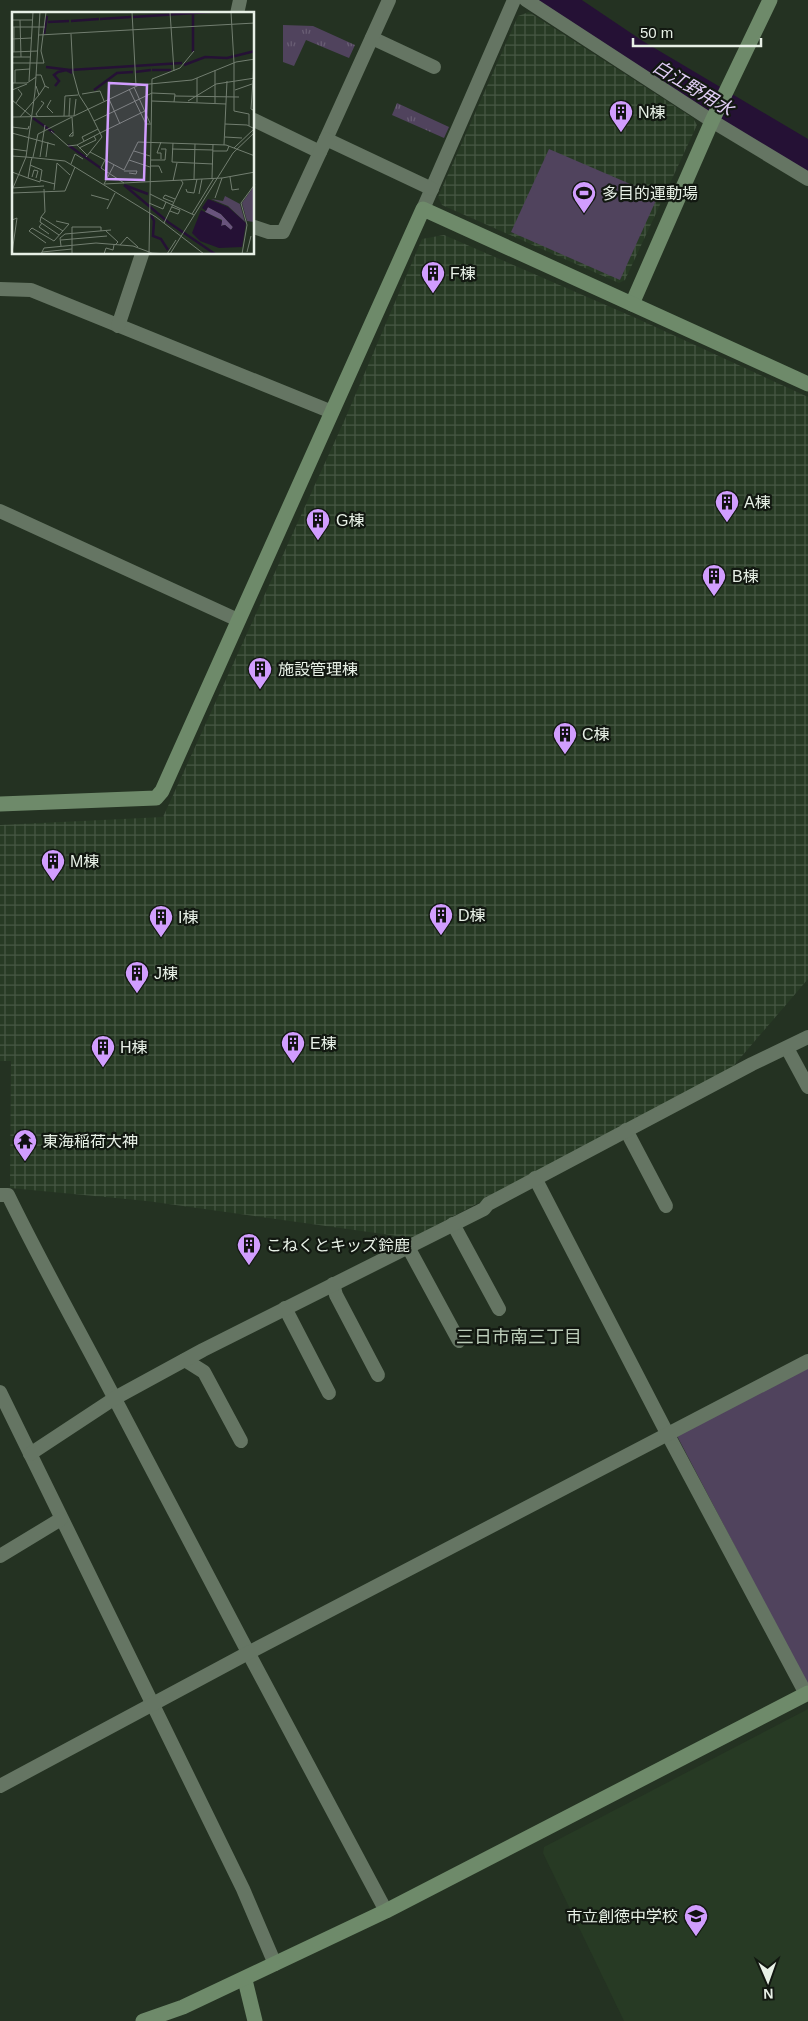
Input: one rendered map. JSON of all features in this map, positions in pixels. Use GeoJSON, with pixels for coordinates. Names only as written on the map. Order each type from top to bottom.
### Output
{"type":"FeatureCollection","features":[{"type":"Feature","properties":{"kind":"street"},"geometry":{"type":"LineString","coordinates":[[255,227],[269,232],[283,232],[389,0]]}},
{"type":"Feature","properties":{"kind":"street"},"geometry":{"type":"LineString","coordinates":[[0,804],[156,798],[162,791],[432,189],[514,0]]}},
{"type":"Feature","properties":{"kind":"street"},"geometry":{"type":"LineString","coordinates":[[526,0],[714,117],[808,179]]}},
{"type":"Feature","properties":{"kind":"street"},"geometry":{"type":"LineString","coordinates":[[632,304],[714,117],[770,0]]}},
{"type":"Feature","properties":{"kind":"street"},"geometry":{"type":"LineString","coordinates":[[372,38],[434,67]]}},
{"type":"Feature","properties":{"kind":"street"},"geometry":{"type":"LineString","coordinates":[[255,120],[320,152]]}},
{"type":"Feature","properties":{"kind":"street"},"geometry":{"type":"LineString","coordinates":[[326,139],[432,189]]}},
{"type":"Feature","properties":{"kind":"street"},"geometry":{"type":"LineString","coordinates":[[423,209],[808,384]]}},
{"type":"Feature","properties":{"kind":"street"},"geometry":{"type":"LineString","coordinates":[[118,326],[142,255]]}},
{"type":"Feature","properties":{"kind":"street"},"geometry":{"type":"LineString","coordinates":[[0,288],[31,290],[332,412]]}},
{"type":"Feature","properties":{"kind":"street"},"geometry":{"type":"LineString","coordinates":[[0,511],[238,620]]}},
{"type":"Feature","properties":{"kind":"street"},"geometry":{"type":"LineString","coordinates":[[30,1454],[115,1398],[185,1360],[484,1209],[488,1204],[535,1178],[752,1064],[808,1037]]}},
{"type":"Feature","properties":{"kind":"street"},"geometry":{"type":"LineString","coordinates":[[787,1048],[808,1087]]}},
{"type":"Feature","properties":{"kind":"street"},"geometry":{"type":"LineString","coordinates":[[626,1130],[666,1206]]}},
{"type":"Feature","properties":{"kind":"street"},"geometry":{"type":"LineString","coordinates":[[143,2021],[183,2007],[245,1980],[386,1911],[807,1693],[668,1435],[535,1178]]}},
{"type":"Feature","properties":{"kind":"street"},"geometry":{"type":"LineString","coordinates":[[0,1195],[8,1196],[32,1246],[115,1398],[248,1653],[386,1911]]}},
{"type":"Feature","properties":{"kind":"street"},"geometry":{"type":"LineString","coordinates":[[453,1224],[499,1309]]}},
{"type":"Feature","properties":{"kind":"street"},"geometry":{"type":"LineString","coordinates":[[408,1247],[459,1341]]}},
{"type":"Feature","properties":{"kind":"street"},"geometry":{"type":"LineString","coordinates":[[333,1284],[336,1295],[378,1375]]}},
{"type":"Feature","properties":{"kind":"street"},"geometry":{"type":"LineString","coordinates":[[285,1308],[330,1393]]}},
{"type":"Feature","properties":{"kind":"street"},"geometry":{"type":"LineString","coordinates":[[185,1360],[204,1372],[241,1441]]}},
{"type":"Feature","properties":{"kind":"street"},"geometry":{"type":"LineString","coordinates":[[0,1786],[248,1653],[808,1361]]}},
{"type":"Feature","properties":{"kind":"street"},"geometry":{"type":"LineString","coordinates":[[0,1392],[243,1890],[275,1964]]}},
{"type":"Feature","properties":{"kind":"street"},"geometry":{"type":"LineString","coordinates":[[0,1556],[61,1519]]}},
{"type":"Feature","properties":{"kind":"street"},"geometry":{"type":"LineString","coordinates":[[245,1980],[255,2021]]}},
{"type":"Feature","properties":{"kind":"shaded area"},"geometry":{"type":"Polygon","coordinates":[[[529,12],[693,118],[697,125],[625,280],[619,283],[442,205],[438,197],[518,16],[529,12]]]}},
{"type":"Feature","properties":{"kind":"shaded area"},"geometry":{"type":"Polygon","coordinates":[[[444,235],[638,319],[808,397],[808,979],[730,1070],[412,1238],[147,1201],[10,1188],[11,1061],[0,1061],[0,825],[163,817],[345,419],[422,239],[444,235]]]}},
{"type":"Feature","properties":{"kind":"shaded area","name":"市立創徳中学校"},"geometry":{"type":"Polygon","coordinates":[[[808,1709],[808,2021],[624,2021],[543,1853],[544,1847],[808,1709]]]}},
{"type":"Feature","properties":{"kind":"green space"},"geometry":{"type":"Polygon","coordinates":[[[283,25],[313,26],[355,45],[349,58],[306,40],[294,66],[283,62],[283,25]]]}},
{"type":"Feature","properties":{"kind":"green space"},"geometry":{"type":"Polygon","coordinates":[[[397,103],[449,127],[444,138],[392,115],[397,103]]]}},
{"type":"Feature","properties":{"kind":"green space","name":"多目的運動場"},"geometry":{"type":"Polygon","coordinates":[[[549,149],[658,196],[620,280],[511,232],[549,149]]]}},
{"type":"Feature","properties":{"kind":"green space"},"geometry":{"type":"Polygon","coordinates":[[[808,1366],[808,1683],[807,1684],[676,1434],[808,1366]]]}},
{"type":"Feature","properties":{"kind":"waterway","name":"白江野用水"},"geometry":{"type":"LineString","coordinates":[[554,0],[636,55],[808,157]]}},
{"type":"Feature","properties":{"kind":"place","name":"N棟"},"geometry":{"type":"Point","coordinates":[621,133]}},
{"type":"Feature","properties":{"kind":"place","name":"多目的運動場"},"geometry":{"type":"Point","coordinates":[584,214]}},
{"type":"Feature","properties":{"kind":"place","name":"F棟"},"geometry":{"type":"Point","coordinates":[433,294]}},
{"type":"Feature","properties":{"kind":"place","name":"A棟"},"geometry":{"type":"Point","coordinates":[727,523]}},
{"type":"Feature","properties":{"kind":"place","name":"G棟"},"geometry":{"type":"Point","coordinates":[318,541]}},
{"type":"Feature","properties":{"kind":"place","name":"B棟"},"geometry":{"type":"Point","coordinates":[714,597]}},
{"type":"Feature","properties":{"kind":"place","name":"施設管理棟"},"geometry":{"type":"Point","coordinates":[260,690]}},
{"type":"Feature","properties":{"kind":"place","name":"C棟"},"geometry":{"type":"Point","coordinates":[565,755]}},
{"type":"Feature","properties":{"kind":"place","name":"M棟"},"geometry":{"type":"Point","coordinates":[53,882]}},
{"type":"Feature","properties":{"kind":"place","name":"D棟"},"geometry":{"type":"Point","coordinates":[441,936]}},
{"type":"Feature","properties":{"kind":"place","name":"I棟"},"geometry":{"type":"Point","coordinates":[161,938]}},
{"type":"Feature","properties":{"kind":"place","name":"J棟"},"geometry":{"type":"Point","coordinates":[137,994]}},
{"type":"Feature","properties":{"kind":"place","name":"E棟"},"geometry":{"type":"Point","coordinates":[293,1064]}},
{"type":"Feature","properties":{"kind":"place","name":"H棟"},"geometry":{"type":"Point","coordinates":[103,1068]}},
{"type":"Feature","properties":{"kind":"place","name":"東海稲荷大神"},"geometry":{"type":"Point","coordinates":[25,1162]}},
{"type":"Feature","properties":{"kind":"place","name":"こねくとキッズ鈴鹿"},"geometry":{"type":"Point","coordinates":[249,1266]}},
{"type":"Feature","properties":{"kind":"place","name":"市立創徳中学校"},"geometry":{"type":"Point","coordinates":[696,1937]}},
{"type":"Feature","properties":{"kind":"district","name":"三日市南三丁目"},"geometry":{"type":"Point","coordinates":[519,1337]}}]}
